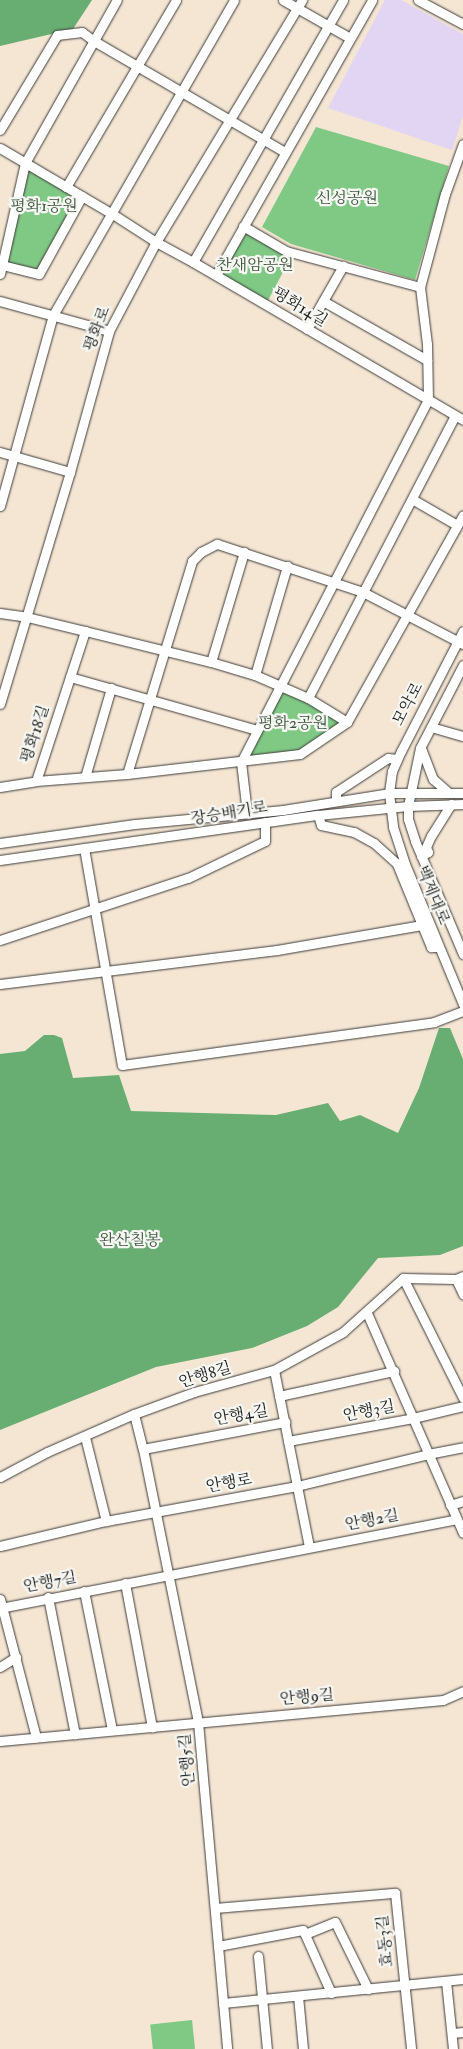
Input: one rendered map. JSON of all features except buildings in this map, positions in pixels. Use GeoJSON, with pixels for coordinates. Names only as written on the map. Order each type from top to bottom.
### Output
{"type":"FeatureCollection","features":[{"type":"Feature","properties":{"kind":"street"},"geometry":{"type":"LineString","coordinates":[[82,196],[38,274],[1,269],[25,163],[117,0]]}},
{"type":"Feature","properties":{"kind":"street"},"geometry":{"type":"LineString","coordinates":[[66,187],[176,0]]}},
{"type":"Feature","properties":{"kind":"street"},"geometry":{"type":"LineString","coordinates":[[0,506],[53,315],[234,0]]}},
{"type":"Feature","properties":{"kind":"street"},"geometry":{"type":"LineString","coordinates":[[283,0],[350,38]]}},
{"type":"Feature","properties":{"kind":"street","name":"평화로"},"geometry":{"type":"LineString","coordinates":[[0,704],[70,472],[109,331],[156,242],[302,0]]}},
{"type":"Feature","properties":{"kind":"street"},"geometry":{"type":"LineString","coordinates":[[193,262],[343,0]]}},
{"type":"Feature","properties":{"kind":"street"},"geometry":{"type":"LineString","coordinates":[[216,275],[372,0]]}},
{"type":"Feature","properties":{"kind":"street"},"geometry":{"type":"LineString","coordinates":[[418,0],[463,24]]}},
{"type":"Feature","properties":{"kind":"street"},"geometry":{"type":"LineString","coordinates":[[0,130],[57,35],[82,32],[229,121],[285,152]]}},
{"type":"Feature","properties":{"kind":"street"},"geometry":{"type":"LineString","coordinates":[[247,813],[241,762],[428,400],[427,360],[420,287],[430,246],[460,168],[463,144]]}},
{"type":"Feature","properties":{"kind":"street","name":"평화14길"},"geometry":{"type":"LineString","coordinates":[[0,148],[111,213],[156,242],[216,275],[459,418],[412,499],[363,592]]}},
{"type":"Feature","properties":{"kind":"street"},"geometry":{"type":"LineString","coordinates":[[243,226],[286,251],[420,287]]}},
{"type":"Feature","properties":{"kind":"street"},"geometry":{"type":"LineString","coordinates":[[307,329],[343,266]]}},
{"type":"Feature","properties":{"kind":"street"},"geometry":{"type":"LineString","coordinates":[[0,300],[109,331]]}},
{"type":"Feature","properties":{"kind":"street"},"geometry":{"type":"LineString","coordinates":[[323,302],[427,360]]}},
{"type":"Feature","properties":{"kind":"street"},"geometry":{"type":"LineString","coordinates":[[0,452],[70,472]]}},
{"type":"Feature","properties":{"kind":"street"},"geometry":{"type":"LineString","coordinates":[[412,499],[458,525]]}},
{"type":"Feature","properties":{"kind":"street"},"geometry":{"type":"LineString","coordinates":[[407,614],[463,515]]}},
{"type":"Feature","properties":{"kind":"street"},"geometry":{"type":"LineString","coordinates":[[126,774],[151,700],[192,562],[202,552],[217,544],[363,592],[460,642]]}},
{"type":"Feature","properties":{"kind":"street"},"geometry":{"type":"LineString","coordinates":[[211,662],[244,552]]}},
{"type":"Feature","properties":{"kind":"street"},"geometry":{"type":"LineString","coordinates":[[255,675],[287,566]]}},
{"type":"Feature","properties":{"kind":"street"},"geometry":{"type":"LineString","coordinates":[[308,698],[363,592]]}},
{"type":"Feature","properties":{"kind":"street"},"geometry":{"type":"LineString","coordinates":[[0,613],[27,617],[211,662],[255,675],[308,698],[348,722]]}},
{"type":"Feature","properties":{"kind":"street","name":"평화18길"},"geometry":{"type":"LineString","coordinates":[[84,631],[36,781],[126,774],[300,754],[348,722],[407,614]]}},
{"type":"Feature","properties":{"kind":"street","name":"모악로"},"geometry":{"type":"LineString","coordinates":[[389,794],[397,759],[460,642],[463,631]]}},
{"type":"Feature","properties":{"kind":"street","name":"모악로"},"geometry":{"type":"LineString","coordinates":[[410,792],[420,748],[463,665]]}},
{"type":"Feature","properties":{"kind":"street"},"geometry":{"type":"LineString","coordinates":[[70,677],[257,730]]}},
{"type":"Feature","properties":{"kind":"street"},"geometry":{"type":"LineString","coordinates":[[85,778],[111,688]]}},
{"type":"Feature","properties":{"kind":"street"},"geometry":{"type":"LineString","coordinates":[[431,728],[463,736]]}},
{"type":"Feature","properties":{"kind":"street"},"geometry":{"type":"LineString","coordinates":[[420,748],[433,779],[449,793]]}},
{"type":"Feature","properties":{"kind":"street"},"geometry":{"type":"LineString","coordinates":[[336,801],[336,792],[388,758],[397,759]]}},
{"type":"Feature","properties":{"kind":"street"},"geometry":{"type":"LineString","coordinates":[[0,788],[36,781]]}},
{"type":"Feature","properties":{"kind":"street","name":"장승배기로"},"geometry":{"type":"LineString","coordinates":[[0,843],[136,824],[283,810],[389,794],[410,792],[463,793]]}},
{"type":"Feature","properties":{"kind":"street","name":"백제대로"},"geometry":{"type":"LineString","coordinates":[[410,792],[408,819],[421,856],[463,954]]}},
{"type":"Feature","properties":{"kind":"street","name":"백제대로"},"geometry":{"type":"LineString","coordinates":[[389,794],[390,808],[404,864],[463,1004]]}},
{"type":"Feature","properties":{"kind":"street"},"geometry":{"type":"LineString","coordinates":[[421,856],[428,852],[426,847],[431,836],[451,804]]}},
{"type":"Feature","properties":{"kind":"street","name":"장승배기로"},"geometry":{"type":"LineString","coordinates":[[0,860],[318,815],[408,806],[463,804]]}},
{"type":"Feature","properties":{"kind":"street"},"geometry":{"type":"LineString","coordinates":[[318,815],[321,825],[354,832],[374,843],[397,864],[431,947],[438,947]]}},
{"type":"Feature","properties":{"kind":"street"},"geometry":{"type":"LineString","coordinates":[[0,940],[188,878],[265,841],[265,822]]}},
{"type":"Feature","properties":{"kind":"street"},"geometry":{"type":"LineString","coordinates":[[84,848],[122,1065],[434,1022],[463,1011]]}},
{"type":"Feature","properties":{"kind":"street"},"geometry":{"type":"LineString","coordinates":[[0,984],[277,950],[422,925]]}},
{"type":"Feature","properties":{"kind":"street"},"geometry":{"type":"LineString","coordinates":[[463,1294],[459,1277],[403,1278],[463,1398]]}},
{"type":"Feature","properties":{"kind":"street","name":"안행8길"},"geometry":{"type":"LineString","coordinates":[[0,1477],[47,1452],[134,1414],[194,1392],[274,1370],[344,1332],[367,1313],[403,1278]]}},
{"type":"Feature","properties":{"kind":"street","name":"안행3길"},"geometry":{"type":"LineString","coordinates":[[367,1313],[394,1371],[428,1454]]}},
{"type":"Feature","properties":{"kind":"street","name":"안행4길"},"geometry":{"type":"LineString","coordinates":[[274,1370],[309,1547]]}},
{"type":"Feature","properties":{"kind":"street","name":"안행3길"},"geometry":{"type":"LineString","coordinates":[[319,1387],[394,1371]]}},
{"type":"Feature","properties":{"kind":"street","name":"안행4길"},"geometry":{"type":"LineString","coordinates":[[279,1396],[319,1387]]}},
{"type":"Feature","properties":{"kind":"street","name":"안행3길"},"geometry":{"type":"LineString","coordinates":[[288,1441],[413,1418],[463,1406]]}},
{"type":"Feature","properties":{"kind":"street","name":"안행5길"},"geometry":{"type":"LineString","coordinates":[[134,1414],[169,1574],[198,1722],[227,2049]]}},
{"type":"Feature","properties":{"kind":"street","name":"안행4길"},"geometry":{"type":"LineString","coordinates":[[143,1449],[285,1422]]}},
{"type":"Feature","properties":{"kind":"street"},"geometry":{"type":"LineString","coordinates":[[85,1437],[106,1521]]}},
{"type":"Feature","properties":{"kind":"street","name":"안행로"},"geometry":{"type":"LineString","coordinates":[[0,1546],[155,1511],[297,1486],[428,1454],[463,1448]]}},
{"type":"Feature","properties":{"kind":"street"},"geometry":{"type":"LineString","coordinates":[[428,1454],[463,1533]]}},
{"type":"Feature","properties":{"kind":"street"},"geometry":{"type":"LineString","coordinates":[[450,1505],[463,1501]]}},
{"type":"Feature","properties":{"kind":"street","name":"안행2길"},"geometry":{"type":"LineString","coordinates":[[169,1574],[456,1519]]}},
{"type":"Feature","properties":{"kind":"street"},"geometry":{"type":"LineString","coordinates":[[152,1727],[125,1583],[169,1574]]}},
{"type":"Feature","properties":{"kind":"street","name":"안행7길"},"geometry":{"type":"LineString","coordinates":[[36,1737],[1,1604],[125,1583]]}},
{"type":"Feature","properties":{"kind":"street"},"geometry":{"type":"LineString","coordinates":[[84,1590],[112,1730]]}},
{"type":"Feature","properties":{"kind":"street"},"geometry":{"type":"LineString","coordinates":[[48,1597],[74,1734]]}},
{"type":"Feature","properties":{"kind":"street"},"geometry":{"type":"LineString","coordinates":[[0,1667],[16,1658]]}},
{"type":"Feature","properties":{"kind":"street","name":"안행9길"},"geometry":{"type":"LineString","coordinates":[[0,1741],[443,1700],[463,1692]]}},
{"type":"Feature","properties":{"kind":"street","name":"효동3길"},"geometry":{"type":"LineString","coordinates":[[214,1908],[395,1893],[411,2049]]}},
{"type":"Feature","properties":{"kind":"street","name":"효동3길"},"geometry":{"type":"LineString","coordinates":[[305,1934],[335,1922],[368,1989]]}},
{"type":"Feature","properties":{"kind":"street"},"geometry":{"type":"LineString","coordinates":[[218,1946],[302,1930],[331,1993]]}},
{"type":"Feature","properties":{"kind":"street"},"geometry":{"type":"LineString","coordinates":[[258,1956],[267,2049]]}},
{"type":"Feature","properties":{"kind":"street"},"geometry":{"type":"LineString","coordinates":[[405,1986],[463,1979]]}},
{"type":"Feature","properties":{"kind":"street"},"geometry":{"type":"LineString","coordinates":[[446,1981],[453,2049]]}},
{"type":"Feature","properties":{"kind":"street","name":"효동3길"},"geometry":{"type":"LineString","coordinates":[[298,1996],[405,1986]]}},
{"type":"Feature","properties":{"kind":"street"},"geometry":{"type":"LineString","coordinates":[[222,2003],[298,1996],[303,2049]]}},
{"type":"Feature","properties":{"kind":"street"},"geometry":{"type":"LineString","coordinates":[[452,2033],[463,2032]]}},
{"type":"Feature","properties":{"kind":"shaded area"},"geometry":{"type":"Polygon","coordinates":[[[385,0],[401,0],[463,34],[463,116],[452,150],[328,108],[385,0]]]}},
{"type":"Feature","properties":{"kind":"green space"},"geometry":{"type":"Polygon","coordinates":[[[0,0],[92,0],[73,29],[0,46],[0,0]]]}},
{"type":"Feature","properties":{"kind":"green space","name":"신성공원"},"geometry":{"type":"Polygon","coordinates":[[[316,127],[449,166],[415,280],[291,244],[262,227],[316,127]]]}},
{"type":"Feature","properties":{"kind":"green space","name":"평화1공원"},"geometry":{"type":"Polygon","coordinates":[[[25,163],[82,196],[39,274],[2,265],[25,163]]]}},
{"type":"Feature","properties":{"kind":"green space","name":"찬새암공원"},"geometry":{"type":"Polygon","coordinates":[[[243,226],[293,253],[267,302],[217,275],[243,226]]]}},
{"type":"Feature","properties":{"kind":"green space","name":"평화2공원"},"geometry":{"type":"Polygon","coordinates":[[[280,686],[347,722],[300,754],[241,762],[280,686]]]}},
{"type":"Feature","properties":{"kind":"green space","name":"완산칠봉"},"geometry":{"type":"Polygon","coordinates":[[[439,1028],[450,1028],[463,1059],[463,1246],[440,1255],[378,1258],[338,1307],[307,1326],[252,1348],[156,1367],[0,1430],[0,1054],[25,1051],[44,1035],[54,1035],[62,1038],[73,1078],[119,1075],[131,1111],[276,1115],[328,1103],[340,1121],[360,1115],[398,1133],[419,1088],[439,1028]]]}},
{"type":"Feature","properties":{"kind":"green space"},"geometry":{"type":"Polygon","coordinates":[[[192,2020],[195,2049],[153,2049],[150,2024],[192,2020]]]}}]}
